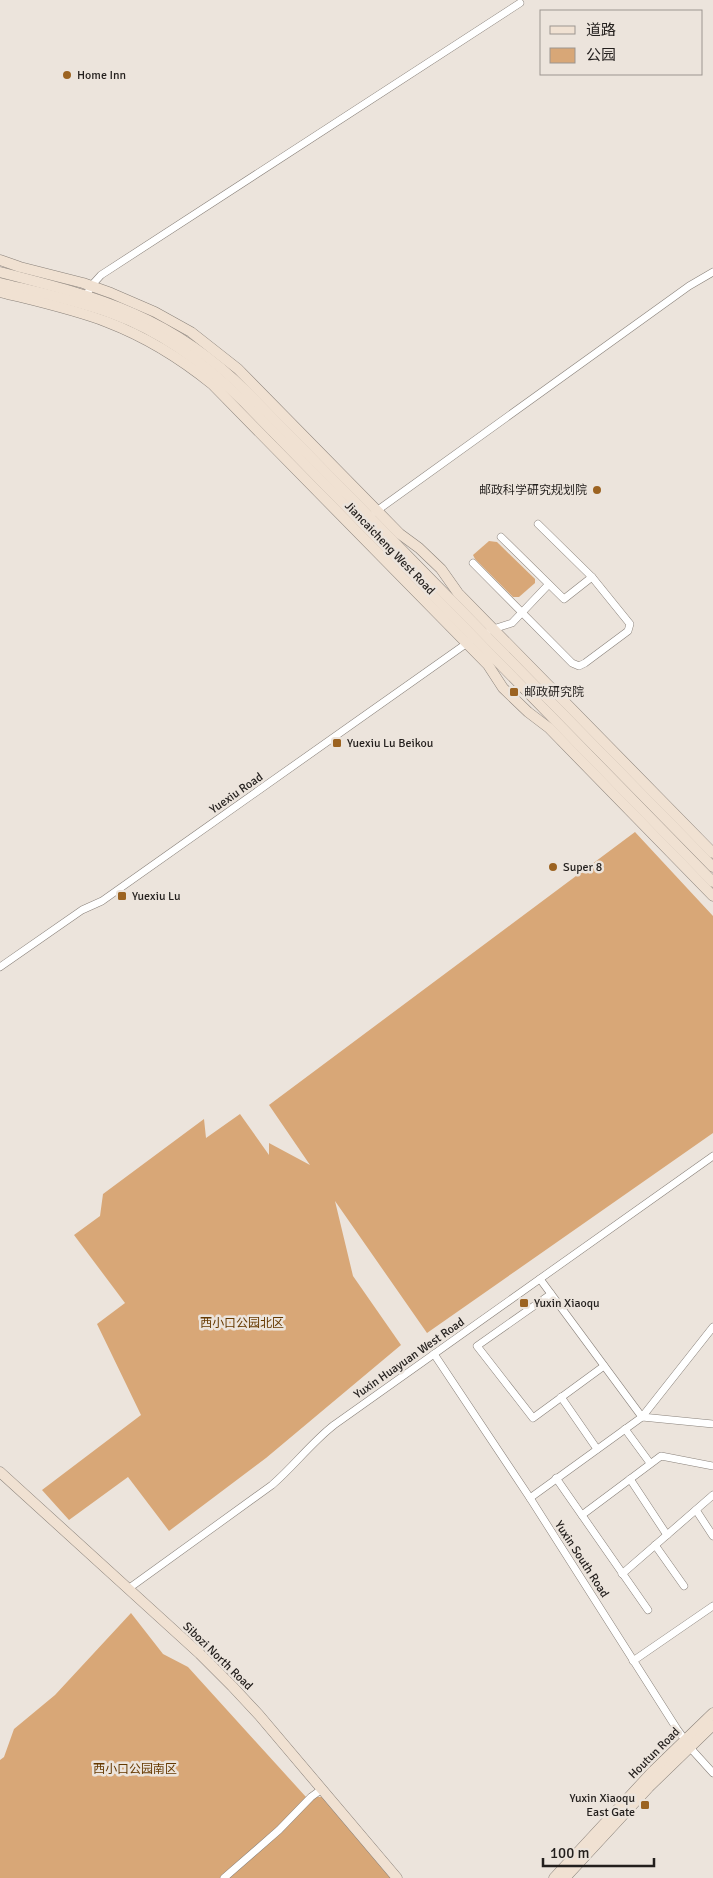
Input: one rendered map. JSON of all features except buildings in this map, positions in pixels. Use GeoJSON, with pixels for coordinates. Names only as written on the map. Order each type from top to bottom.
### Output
{"type":"FeatureCollection","features":[{"type":"Feature","properties":{"kind":"main road","name":"Jiancaicheng West Road"},"geometry":{"type":"LineString","coordinates":[[0,260],[145,318],[177,335],[208,357],[243,388],[373,513],[479,636],[617,784],[708,860]]}},
{"type":"Feature","properties":{"kind":"main road","name":"Jiancaicheng West Road"},"geometry":{"type":"LineString","coordinates":[[0,272],[87,295],[111,313],[148,329],[184,350],[213,372],[708,860],[713,882]]}},
{"type":"Feature","properties":{"kind":"main road","name":"Jiancaicheng West Road"},"geometry":{"type":"LineString","coordinates":[[0,283],[87,295]]}},
{"type":"Feature","properties":{"kind":"main road","name":"Jiancaicheng West Road"},"geometry":{"type":"LineString","coordinates":[[0,292],[107,322],[152,342],[190,366],[212,384],[479,636],[488,665],[503,688],[528,712],[549,728],[713,896]]}},
{"type":"Feature","properties":{"kind":"main road"},"geometry":{"type":"LineString","coordinates":[[617,784],[640,821]]}},
{"type":"Feature","properties":{"kind":"main road","name":"Sibozi North Road"},"geometry":{"type":"LineString","coordinates":[[0,1472],[200,1654],[246,1700],[397,1878]]}},
{"type":"Feature","properties":{"kind":"main road","name":"Houtun Road"},"geometry":{"type":"LineString","coordinates":[[565,1878],[713,1713]]}},
{"type":"Feature","properties":{"kind":"main road","name":"Houtun Road"},"geometry":{"type":"LineString","coordinates":[[554,1878],[642,1782],[687,1743],[713,1725]]}},
{"type":"Feature","properties":{"kind":"street"},"geometry":{"type":"LineString","coordinates":[[87,295],[105,272],[520,3]]}},
{"type":"Feature","properties":{"kind":"street"},"geometry":{"type":"LineString","coordinates":[[373,513],[689,286],[713,272]]}},
{"type":"Feature","properties":{"kind":"street"},"geometry":{"type":"LineString","coordinates":[[473,562],[572,663],[579,666],[628,631],[630,624],[592,577],[538,524]]}},
{"type":"Feature","properties":{"kind":"street"},"geometry":{"type":"LineString","coordinates":[[501,537],[564,599],[592,577]]}},
{"type":"Feature","properties":{"kind":"street","name":"Yuexiu Road"},"geometry":{"type":"LineString","coordinates":[[0,968],[82,910],[102,901],[479,636],[512,623],[548,585]]}},
{"type":"Feature","properties":{"kind":"street","name":"Yuxin Huayuan West Road"},"geometry":{"type":"LineString","coordinates":[[128,1589],[272,1485],[322,1434],[713,1156]]}},
{"type":"Feature","properties":{"kind":"street"},"geometry":{"type":"LineString","coordinates":[[540,1279],[642,1417],[713,1424]]}},
{"type":"Feature","properties":{"kind":"street"},"geometry":{"type":"LineString","coordinates":[[551,1294],[477,1346],[533,1418],[604,1366]]}},
{"type":"Feature","properties":{"kind":"street"},"geometry":{"type":"LineString","coordinates":[[530,1498],[642,1417],[713,1327]]}},
{"type":"Feature","properties":{"kind":"street","name":"Yuxin South Road"},"geometry":{"type":"LineString","coordinates":[[434,1354],[530,1498],[687,1743],[713,1772]]}},
{"type":"Feature","properties":{"kind":"street"},"geometry":{"type":"LineString","coordinates":[[561,1398],[597,1449]]}},
{"type":"Feature","properties":{"kind":"street"},"geometry":{"type":"LineString","coordinates":[[625,1429],[650,1463]]}},
{"type":"Feature","properties":{"kind":"street"},"geometry":{"type":"LineString","coordinates":[[582,1515],[661,1456],[713,1466]]}},
{"type":"Feature","properties":{"kind":"street"},"geometry":{"type":"LineString","coordinates":[[556,1478],[648,1610]]}},
{"type":"Feature","properties":{"kind":"street"},"geometry":{"type":"LineString","coordinates":[[630,1479],[667,1535]]}},
{"type":"Feature","properties":{"kind":"street"},"geometry":{"type":"LineString","coordinates":[[622,1574],[713,1495]]}},
{"type":"Feature","properties":{"kind":"street"},"geometry":{"type":"LineString","coordinates":[[696,1510],[713,1536]]}},
{"type":"Feature","properties":{"kind":"street"},"geometry":{"type":"LineString","coordinates":[[655,1545],[684,1586]]}},
{"type":"Feature","properties":{"kind":"street"},"geometry":{"type":"LineString","coordinates":[[633,1660],[713,1606]]}},
{"type":"Feature","properties":{"kind":"street"},"geometry":{"type":"LineString","coordinates":[[224,1878],[322,1789]]}},
{"type":"Feature","properties":{"kind":"green space"},"geometry":{"type":"Polygon","coordinates":[[[489,541],[497,542],[535,579],[535,583],[519,597],[513,597],[475,559],[473,555],[489,541]]]}},
{"type":"Feature","properties":{"kind":"green space","name":"西小口公园北区"},"geometry":{"type":"Polygon","coordinates":[[[635,832],[713,916],[713,1133],[427,1333],[335,1201],[353,1276],[401,1345],[266,1458],[169,1531],[128,1477],[69,1520],[42,1490],[141,1415],[97,1324],[125,1303],[74,1235],[100,1216],[103,1194],[204,1119],[206,1138],[240,1114],[269,1155],[269,1143],[310,1165],[269,1105],[635,832]]]}},
{"type":"Feature","properties":{"kind":"green space","name":"西小口公园南区"},"geometry":{"type":"Polygon","coordinates":[[[131,1613],[163,1654],[188,1667],[306,1797],[326,1797],[394,1878],[0,1878],[0,1760],[4,1757],[14,1729],[55,1695],[131,1613]]]}},
{"type":"Feature","properties":{"kind":"place","name":"Home Inn"},"geometry":{"type":"Point","coordinates":[67,75]}},
{"type":"Feature","properties":{"kind":"place","name":"邮政科学研究规划院"},"geometry":{"type":"Point","coordinates":[597,490]}},
{"type":"Feature","properties":{"kind":"place","name":"邮政研究院"},"geometry":{"type":"Point","coordinates":[514,692]}},
{"type":"Feature","properties":{"kind":"place","name":"Yuexiu Lu Beikou"},"geometry":{"type":"Point","coordinates":[337,743]}},
{"type":"Feature","properties":{"kind":"place","name":"Super 8"},"geometry":{"type":"Point","coordinates":[553,867]}},
{"type":"Feature","properties":{"kind":"place","name":"Yuexiu Lu"},"geometry":{"type":"Point","coordinates":[122,896]}},
{"type":"Feature","properties":{"kind":"place","name":"Yuxin Xiaoqu"},"geometry":{"type":"Point","coordinates":[524,1303]}},
{"type":"Feature","properties":{"kind":"place","name":"Yuxin Xiaoqu East Gate"},"geometry":{"type":"Point","coordinates":[645,1805]}}]}
